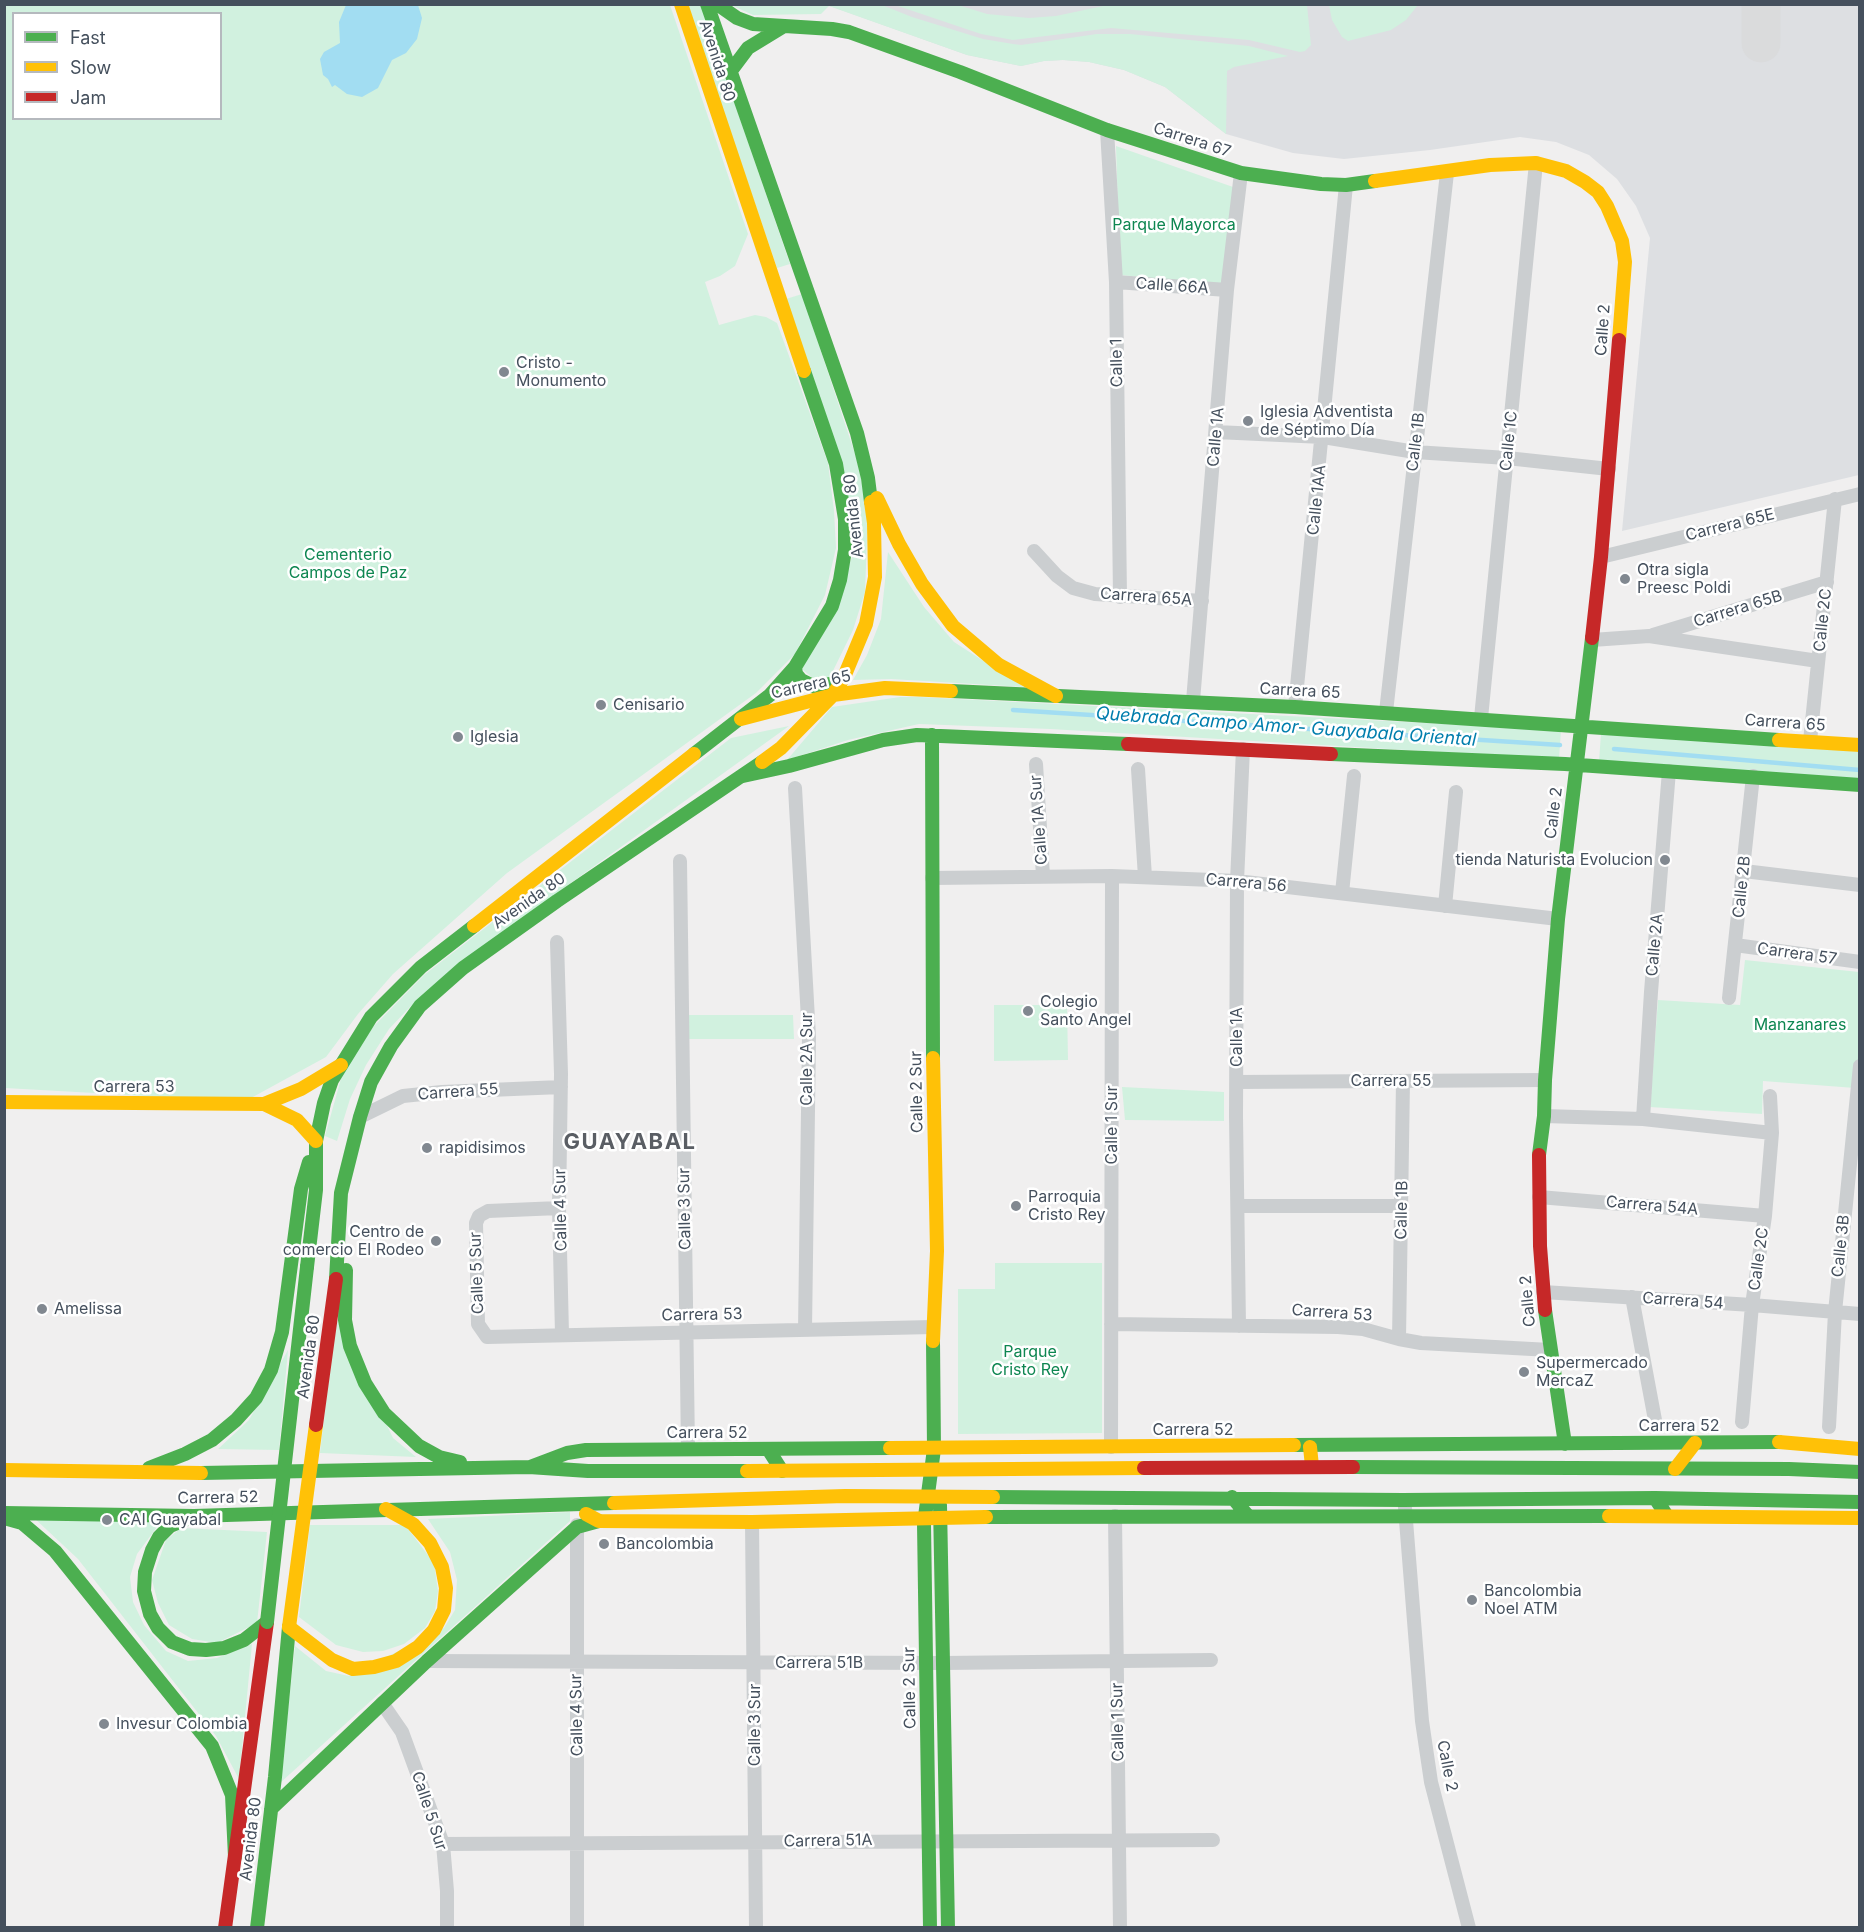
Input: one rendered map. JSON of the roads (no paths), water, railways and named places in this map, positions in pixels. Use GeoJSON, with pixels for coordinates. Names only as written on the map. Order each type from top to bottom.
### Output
{"type":"FeatureCollection","features":[{"type":"Feature","properties":{"kind":"main road","name":"Avenida 80"},"geometry":{"type":"LineString","coordinates":[[225,1928],[267,1622],[316,1190],[316,1141],[324,1102],[332,1080],[371,1017],[422,967],[770,695],[795,667],[821,626],[832,606],[840,580],[845,550],[841,490],[831,444],[783,311],[681,4]]}},
{"type":"Feature","properties":{"kind":"main road","name":"Avenida 80"},"geometry":{"type":"LineString","coordinates":[[257,1928],[289,1627],[336,1280],[341,1193],[371,1082],[391,1046],[420,1006],[464,968],[557,901],[781,748],[833,695],[844,677],[866,624],[874,585],[876,559],[868,478],[857,433],[707,4]]}},
{"type":"Feature","properties":{"kind":"main road","name":"Carrera 67"},"geometry":{"type":"LineString","coordinates":[[717,4],[737,18],[753,24],[849,32],[960,72],[1107,130],[1241,173],[1321,184],[1346,185],[1447,173],[1490,165],[1536,164],[1566,171],[1598,192]]}},
{"type":"Feature","properties":{"kind":"main road"},"geometry":{"type":"LineString","coordinates":[[730,72],[744,51],[751,45],[786,25]]}},
{"type":"Feature","properties":{"kind":"main road","name":"Calle 2"},"geometry":{"type":"LineString","coordinates":[[1565,1444],[1543,1292],[1539,1155],[1545,1116],[1545,1080],[1558,919],[1583,726],[1601,557],[1625,262],[1622,241],[1616,224],[1598,192]]}},
{"type":"Feature","properties":{"kind":"main road"},"geometry":{"type":"LineString","coordinates":[[868,478],[899,544],[922,584],[952,626],[999,665],[1056,696]]}},
{"type":"Feature","properties":{"kind":"main road"},"geometry":{"type":"LineString","coordinates":[[795,667],[796,674],[801,680],[815,687],[834,683],[844,677]]}},
{"type":"Feature","properties":{"kind":"main road","name":"Carrera 65"},"geometry":{"type":"LineString","coordinates":[[741,719],[833,695],[885,688],[1386,712],[1860,745]]}},
{"type":"Feature","properties":{"kind":"main road"},"geometry":{"type":"LineString","coordinates":[[743,776],[883,740],[932,735],[1577,765],[1860,785]]}},
{"type":"Feature","properties":{"kind":"main road","name":"Calle 2 Sur"},"geometry":{"type":"LineString","coordinates":[[932,735],[937,1251],[933,1327],[933,1496],[942,1517],[948,1928]]}},
{"type":"Feature","properties":{"kind":"main road","name":"Carrera 53"},"geometry":{"type":"LineString","coordinates":[[4,1102],[264,1104],[301,1089],[341,1065]]}},
{"type":"Feature","properties":{"kind":"main road","name":"Carrera 53"},"geometry":{"type":"LineString","coordinates":[[264,1104],[297,1120],[316,1141]]}},
{"type":"Feature","properties":{"kind":"main road"},"geometry":{"type":"LineString","coordinates":[[354,1139],[355,1195],[344,1296],[345,1320],[350,1346],[365,1383],[384,1413],[401,1431],[419,1446],[439,1457],[481,1468]]}},
{"type":"Feature","properties":{"kind":"main road"},"geometry":{"type":"LineString","coordinates":[[123,1473],[156,1466],[212,1440],[236,1420],[256,1398],[271,1370],[282,1332],[301,1189],[316,1141]]}},
{"type":"Feature","properties":{"kind":"main road","name":"Carrera 52"},"geometry":{"type":"LineString","coordinates":[[529,1467],[576,1451],[688,1449],[1310,1447],[1790,1442],[1860,1449]]}},
{"type":"Feature","properties":{"kind":"main road"},"geometry":{"type":"LineString","coordinates":[[1675,1469],[1695,1443]]}},
{"type":"Feature","properties":{"kind":"main road"},"geometry":{"type":"LineString","coordinates":[[1310,1447],[1312,1466]]}},
{"type":"Feature","properties":{"kind":"main road"},"geometry":{"type":"LineString","coordinates":[[768,1449],[782,1471]]}},
{"type":"Feature","properties":{"kind":"main road","name":"Carrera 52"},"geometry":{"type":"LineString","coordinates":[[4,1470],[255,1473],[529,1467],[588,1471],[782,1471],[1312,1466],[1400,1469],[1789,1469],[1860,1472]]}},
{"type":"Feature","properties":{"kind":"main road","name":"Carrera 52"},"geometry":{"type":"LineString","coordinates":[[4,1516],[194,1516],[845,1496],[1403,1500],[1655,1498],[1860,1502]]}},
{"type":"Feature","properties":{"kind":"main road","name":"Calle 2 Sur"},"geometry":{"type":"LineString","coordinates":[[930,1928],[924,1517],[933,1496]]}},
{"type":"Feature","properties":{"kind":"main road"},"geometry":{"type":"LineString","coordinates":[[1232,1497],[1248,1516]]}},
{"type":"Feature","properties":{"kind":"main road"},"geometry":{"type":"LineString","coordinates":[[1655,1498],[1667,1516]]}},
{"type":"Feature","properties":{"kind":"main road"},"geometry":{"type":"LineString","coordinates":[[576,1503],[585,1513],[598,1521]]}},
{"type":"Feature","properties":{"kind":"main road"},"geometry":{"type":"LineString","coordinates":[[289,1627],[332,1660],[353,1669],[375,1667],[396,1661],[418,1647],[434,1630],[444,1610],[446,1587],[442,1567],[430,1543],[413,1524],[386,1509]]}},
{"type":"Feature","properties":{"kind":"main road"},"geometry":{"type":"LineString","coordinates":[[4,1516],[22,1523],[55,1551],[212,1746],[232,1795],[235,1857]]}},
{"type":"Feature","properties":{"kind":"main road"},"geometry":{"type":"LineString","coordinates":[[194,1516],[170,1526],[159,1537],[152,1550],[145,1572],[144,1591],[150,1614],[158,1628],[172,1642],[190,1649],[206,1650],[224,1648],[244,1640],[267,1622]]}},
{"type":"Feature","properties":{"kind":"main road"},"geometry":{"type":"LineString","coordinates":[[271,1809],[427,1661],[577,1527],[598,1521],[752,1522],[924,1517],[1115,1516],[1826,1516],[1860,1518]]}},
{"type":"Feature","properties":{"kind":"street","name":"Calle 1"},"geometry":{"type":"LineString","coordinates":[[1107,130],[1116,282],[1120,597]]}},
{"type":"Feature","properties":{"kind":"street","name":"Calle 1C"},"geometry":{"type":"LineString","coordinates":[[1481,718],[1536,164]]}},
{"type":"Feature","properties":{"kind":"street","name":"Calle 1A"},"geometry":{"type":"LineString","coordinates":[[1193,701],[1227,290],[1241,173]]}},
{"type":"Feature","properties":{"kind":"street","name":"Calle 1B"},"geometry":{"type":"LineString","coordinates":[[1386,712],[1447,173]]}},
{"type":"Feature","properties":{"kind":"street","name":"Calle 1AA"},"geometry":{"type":"LineString","coordinates":[[1295,707],[1346,185]]}},
{"type":"Feature","properties":{"kind":"street","name":"Calle 66A"},"geometry":{"type":"LineString","coordinates":[[1116,282],[1227,290]]}},
{"type":"Feature","properties":{"kind":"street"},"geometry":{"type":"LineString","coordinates":[[1216,432],[1323,438],[1415,452],[1507,458],[1609,469]]}},
{"type":"Feature","properties":{"kind":"street","name":"Carrera 65E"},"geometry":{"type":"LineString","coordinates":[[1601,557],[1860,494]]}},
{"type":"Feature","properties":{"kind":"street","name":"Calle 2C"},"geometry":{"type":"LineString","coordinates":[[1810,741],[1835,500]]}},
{"type":"Feature","properties":{"kind":"street","name":"Carrera 65A"},"geometry":{"type":"LineString","coordinates":[[1034,551],[1057,576],[1073,588],[1120,597],[1202,601]]}},
{"type":"Feature","properties":{"kind":"street","name":"Carrera 65B"},"geometry":{"type":"LineString","coordinates":[[1649,636],[1827,582]]}},
{"type":"Feature","properties":{"kind":"street","name":"Carrera 65B"},"geometry":{"type":"LineString","coordinates":[[1592,640],[1649,636],[1818,661]]}},
{"type":"Feature","properties":{"kind":"street","name":"Calle 1A"},"geometry":{"type":"LineString","coordinates":[[1239,1326],[1238,881],[1243,749]]}},
{"type":"Feature","properties":{"kind":"street","name":"Calle 1A Sur"},"geometry":{"type":"LineString","coordinates":[[1036,765],[1043,876]]}},
{"type":"Feature","properties":{"kind":"street"},"geometry":{"type":"LineString","coordinates":[[1138,769],[1145,877]]}},
{"type":"Feature","properties":{"kind":"street","name":"Calle 2A"},"geometry":{"type":"LineString","coordinates":[[1643,1119],[1669,771]]}},
{"type":"Feature","properties":{"kind":"street"},"geometry":{"type":"LineString","coordinates":[[1342,893],[1354,776]]}},
{"type":"Feature","properties":{"kind":"street","name":"Calle 2B"},"geometry":{"type":"LineString","coordinates":[[1729,998],[1754,776]]}},
{"type":"Feature","properties":{"kind":"street","name":"Calle 2A Sur"},"geometry":{"type":"LineString","coordinates":[[795,788],[809,1037],[805,1330]]}},
{"type":"Feature","properties":{"kind":"street"},"geometry":{"type":"LineString","coordinates":[[1445,906],[1456,792]]}},
{"type":"Feature","properties":{"kind":"street","name":"Calle 3 Sur"},"geometry":{"type":"LineString","coordinates":[[680,861],[688,1449]]}},
{"type":"Feature","properties":{"kind":"street"},"geometry":{"type":"LineString","coordinates":[[1744,871],[1860,885]]}},
{"type":"Feature","properties":{"kind":"street","name":"Carrera 56"},"geometry":{"type":"LineString","coordinates":[[932,878],[1112,876],[1238,881],[1558,919]]}},
{"type":"Feature","properties":{"kind":"street","name":"Calle 1 Sur"},"geometry":{"type":"LineString","coordinates":[[1111,1447],[1112,876]]}},
{"type":"Feature","properties":{"kind":"street","name":"Calle 4 Sur"},"geometry":{"type":"LineString","coordinates":[[557,942],[561,1088],[562,1334]]}},
{"type":"Feature","properties":{"kind":"street","name":"Carrera 57"},"geometry":{"type":"LineString","coordinates":[[1735,945],[1860,962]]}},
{"type":"Feature","properties":{"kind":"street","name":"Calle 3B"},"geometry":{"type":"LineString","coordinates":[[1829,1427],[1835,1312],[1860,1066]]}},
{"type":"Feature","properties":{"kind":"street","name":"Carrera 55"},"geometry":{"type":"LineString","coordinates":[[1237,1082],[1545,1080]]}},
{"type":"Feature","properties":{"kind":"street","name":"Calle 1B"},"geometry":{"type":"LineString","coordinates":[[1399,1339],[1403,1082]]}},
{"type":"Feature","properties":{"kind":"street","name":"Carrera 55"},"geometry":{"type":"LineString","coordinates":[[360,1117],[403,1096],[442,1092],[561,1088]]}},
{"type":"Feature","properties":{"kind":"street","name":"Calle 2C"},"geometry":{"type":"LineString","coordinates":[[1742,1422],[1752,1305],[1765,1216],[1772,1133],[1770,1096]]}},
{"type":"Feature","properties":{"kind":"street"},"geometry":{"type":"LineString","coordinates":[[1545,1116],[1643,1119],[1772,1133]]}},
{"type":"Feature","properties":{"kind":"street","name":"Carrera 54A"},"geometry":{"type":"LineString","coordinates":[[1539,1197],[1765,1216]]}},
{"type":"Feature","properties":{"kind":"street"},"geometry":{"type":"LineString","coordinates":[[1239,1206],[1402,1206]]}},
{"type":"Feature","properties":{"kind":"street","name":"Calle 5 Sur"},"geometry":{"type":"LineString","coordinates":[[478,1324],[476,1223],[479,1216],[488,1211],[560,1208]]}},
{"type":"Feature","properties":{"kind":"street","name":"Carrera 54"},"geometry":{"type":"LineString","coordinates":[[1543,1292],[1860,1314]]}},
{"type":"Feature","properties":{"kind":"street"},"geometry":{"type":"LineString","coordinates":[[1632,1297],[1654,1420]]}},
{"type":"Feature","properties":{"kind":"street","name":"Carrera 53"},"geometry":{"type":"LineString","coordinates":[[478,1324],[487,1337],[933,1327]]}},
{"type":"Feature","properties":{"kind":"street","name":"Carrera 53"},"geometry":{"type":"LineString","coordinates":[[1112,1324],[1363,1329],[1421,1343],[1550,1350]]}},
{"type":"Feature","properties":{"kind":"street","name":"Calle 2"},"geometry":{"type":"LineString","coordinates":[[1403,1500],[1422,1720],[1431,1782],[1469,1928]]}},
{"type":"Feature","properties":{"kind":"street","name":"Calle 4 Sur"},"geometry":{"type":"LineString","coordinates":[[576,1503],[577,1928]]}},
{"type":"Feature","properties":{"kind":"street","name":"Calle 1 Sur"},"geometry":{"type":"LineString","coordinates":[[1115,1516],[1120,1928]]}},
{"type":"Feature","properties":{"kind":"street","name":"Calle 3 Sur"},"geometry":{"type":"LineString","coordinates":[[752,1522],[756,1928]]}},
{"type":"Feature","properties":{"kind":"street","name":"Carrera 51B"},"geometry":{"type":"LineString","coordinates":[[427,1661],[944,1663],[1211,1660]]}},
{"type":"Feature","properties":{"kind":"street","name":"Calle 5 Sur"},"geometry":{"type":"LineString","coordinates":[[382,1703],[402,1732],[443,1844],[447,1928]]}},
{"type":"Feature","properties":{"kind":"street","name":"Carrera 51A"},"geometry":{"type":"LineString","coordinates":[[443,1844],[1213,1840]]}},
{"type":"Feature","properties":{"kind":"water"},"geometry":{"type":"Polygon","coordinates":[[[346,5],[418,5],[422,18],[417,39],[406,53],[392,60],[378,88],[362,97],[347,94],[335,85],[332,87],[323,75],[320,59],[324,52],[340,43],[339,22],[346,5]]]}},
{"type":"Feature","properties":{"kind":"waterway","name":"Quebrada Campo Amor- Guayabala Oriental"},"geometry":{"type":"LineString","coordinates":[[1013,710],[1560,745]]}},
{"type":"Feature","properties":{"kind":"waterway","name":"Quebrada Campo Amor- Guayabala Oriental"},"geometry":{"type":"LineString","coordinates":[[1614,749],[1860,770]]}},
{"type":"Feature","properties":{"kind":"place","name":"Cristo - Monumento"},"geometry":{"type":"Point","coordinates":[504,372]}},
{"type":"Feature","properties":{"kind":"place","name":"Iglesia Adventista de Séptimo Día"},"geometry":{"type":"Point","coordinates":[1248,421]}},
{"type":"Feature","properties":{"kind":"place","name":"Otra sigla Preesc Poldi"},"geometry":{"type":"Point","coordinates":[1625,579]}},
{"type":"Feature","properties":{"kind":"place","name":"Cenisario"},"geometry":{"type":"Point","coordinates":[601,705]}},
{"type":"Feature","properties":{"kind":"place","name":"Iglesia"},"geometry":{"type":"Point","coordinates":[458,737]}},
{"type":"Feature","properties":{"kind":"place","name":"tienda Naturista Evolucion"},"geometry":{"type":"Point","coordinates":[1665,860]}},
{"type":"Feature","properties":{"kind":"place","name":"Colegio Santo Angel"},"geometry":{"type":"Point","coordinates":[1028,1011]}},
{"type":"Feature","properties":{"kind":"place","name":"rapidisimos"},"geometry":{"type":"Point","coordinates":[427,1148]}},
{"type":"Feature","properties":{"kind":"place","name":"Parroquia Cristo Rey"},"geometry":{"type":"Point","coordinates":[1016,1206]}},
{"type":"Feature","properties":{"kind":"place","name":"Centro de comercio El Rodeo"},"geometry":{"type":"Point","coordinates":[436,1241]}},
{"type":"Feature","properties":{"kind":"place","name":"Amelissa"},"geometry":{"type":"Point","coordinates":[42,1309]}},
{"type":"Feature","properties":{"kind":"place","name":"Supermercado MercaZ"},"geometry":{"type":"Point","coordinates":[1524,1372]}},
{"type":"Feature","properties":{"kind":"place","name":"CAI Guayabal"},"geometry":{"type":"Point","coordinates":[107,1520]}},
{"type":"Feature","properties":{"kind":"place","name":"Bancolombia"},"geometry":{"type":"Point","coordinates":[604,1544]}},
{"type":"Feature","properties":{"kind":"place","name":"Bancolombia Noel ATM"},"geometry":{"type":"Point","coordinates":[1472,1600]}},
{"type":"Feature","properties":{"kind":"place","name":"Invesur Colombia"},"geometry":{"type":"Point","coordinates":[104,1724]}},
{"type":"Feature","properties":{"kind":"district","name":"GUAYABAL"},"geometry":{"type":"Point","coordinates":[630,1142]}},
{"type":"Feature","properties":{"kind":"park label","name":"Parque Mayorca"},"geometry":{"type":"Point","coordinates":[1174,225]}},
{"type":"Feature","properties":{"kind":"park label","name":"Cementerio Campos de Paz"},"geometry":{"type":"Point","coordinates":[348,564]}},
{"type":"Feature","properties":{"kind":"park label","name":"Manzanares"},"geometry":{"type":"Point","coordinates":[1800,1025]}},
{"type":"Feature","properties":{"kind":"park label","name":"Parque Cristo Rey"},"geometry":{"type":"Point","coordinates":[1030,1361]}}]}
